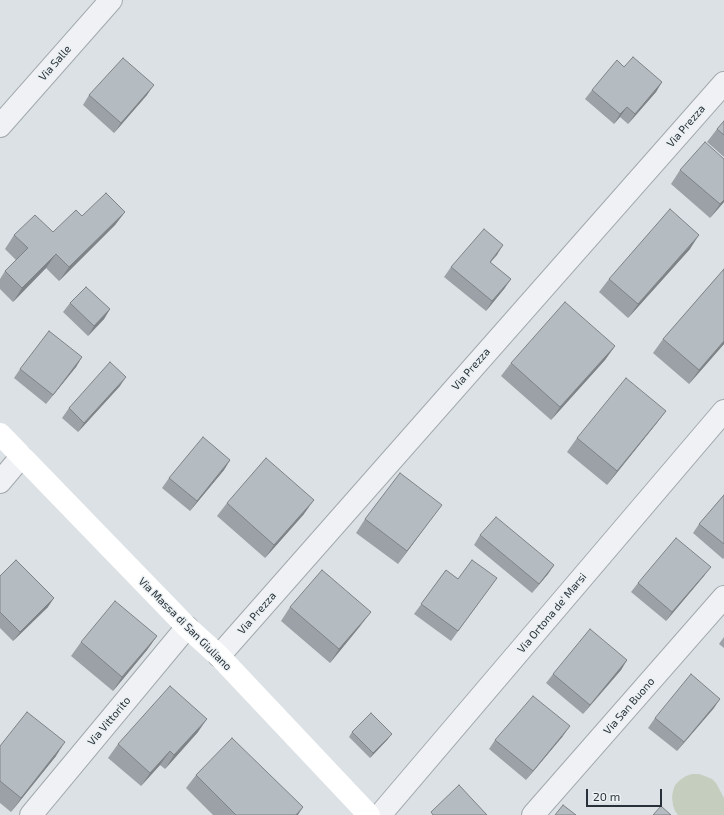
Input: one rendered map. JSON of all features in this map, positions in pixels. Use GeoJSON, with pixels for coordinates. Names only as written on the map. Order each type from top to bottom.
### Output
{"type":"FeatureCollection","features":[{"type":"Feature","properties":{"kind":"street","name":"Via Salle"},"geometry":{"type":"LineString","coordinates":[[0,126],[111,0]]}},
{"type":"Feature","properties":{"kind":"street","name":"Via Prezza"},"geometry":{"type":"LineString","coordinates":[[219,656],[724,82]]}},
{"type":"Feature","properties":{"kind":"street","name":"Via Ortona de' Marsi"},"geometry":{"type":"LineString","coordinates":[[380,815],[724,411]]}},
{"type":"Feature","properties":{"kind":"street","name":"Via Massa di San Giuliano"},"geometry":{"type":"LineString","coordinates":[[0,434],[187,627],[219,656],[369,815]]}},
{"type":"Feature","properties":{"kind":"street"},"geometry":{"type":"LineString","coordinates":[[0,482],[21,457]]}},
{"type":"Feature","properties":{"kind":"street","name":"Via San Buono"},"geometry":{"type":"LineString","coordinates":[[533,815],[724,597]]}},
{"type":"Feature","properties":{"kind":"street","name":"Via Vittorito"},"geometry":{"type":"LineString","coordinates":[[31,815],[187,627]]}},
{"type":"Feature","properties":{"kind":"green space"},"geometry":{"type":"Polygon","coordinates":[[[692,774],[705,776],[712,779],[716,783],[724,798],[724,815],[678,815],[673,805],[672,797],[675,785],[686,776],[692,774]]]}},
{"type":"Feature","properties":{"kind":"building"},"geometry":{"type":"Polygon","coordinates":[[[633,57],[662,82],[635,114],[627,107],[620,114],[592,90],[617,60],[624,67],[633,57]]]}},
{"type":"Feature","properties":{"kind":"building"},"geometry":{"type":"Polygon","coordinates":[[[123,58],[154,85],[121,123],[89,95],[123,58]]]}},
{"type":"Feature","properties":{"kind":"building"},"geometry":{"type":"Polygon","coordinates":[[[724,121],[724,135],[717,129],[724,121]]]}},
{"type":"Feature","properties":{"kind":"building"},"geometry":{"type":"Polygon","coordinates":[[[705,142],[724,159],[724,200],[720,204],[680,170],[705,142]]]}},
{"type":"Feature","properties":{"kind":"building"},"geometry":{"type":"Polygon","coordinates":[[[106,193],[125,212],[69,267],[56,254],[22,288],[5,271],[28,248],[14,235],[35,215],[53,232],[76,210],[82,216],[106,193]]]}},
{"type":"Feature","properties":{"kind":"building"},"geometry":{"type":"Polygon","coordinates":[[[670,209],[699,235],[638,304],[609,279],[670,209]]]}},
{"type":"Feature","properties":{"kind":"building"},"geometry":{"type":"Polygon","coordinates":[[[484,229],[503,245],[490,262],[511,279],[492,301],[451,267],[484,229]]]}},
{"type":"Feature","properties":{"kind":"building"},"geometry":{"type":"Polygon","coordinates":[[[724,269],[724,341],[699,370],[663,339],[724,269]]]}},
{"type":"Feature","properties":{"kind":"building"},"geometry":{"type":"Polygon","coordinates":[[[86,287],[110,309],[94,326],[70,303],[86,287]]]}},
{"type":"Feature","properties":{"kind":"building"},"geometry":{"type":"Polygon","coordinates":[[[565,302],[615,346],[560,407],[511,363],[565,302]]]}},
{"type":"Feature","properties":{"kind":"building"},"geometry":{"type":"Polygon","coordinates":[[[49,331],[82,357],[53,395],[20,369],[49,331]]]}},
{"type":"Feature","properties":{"kind":"building"},"geometry":{"type":"Polygon","coordinates":[[[110,362],[126,377],[84,423],[69,408],[110,362]]]}},
{"type":"Feature","properties":{"kind":"building"},"geometry":{"type":"Polygon","coordinates":[[[626,378],[666,411],[617,471],[577,438],[626,378]]]}},
{"type":"Feature","properties":{"kind":"building"},"geometry":{"type":"Polygon","coordinates":[[[203,437],[230,460],[197,501],[169,478],[203,437]]]}},
{"type":"Feature","properties":{"kind":"building"},"geometry":{"type":"Polygon","coordinates":[[[266,458],[314,500],[274,545],[227,503],[266,458]]]}},
{"type":"Feature","properties":{"kind":"building"},"geometry":{"type":"Polygon","coordinates":[[[400,473],[442,505],[407,551],[365,519],[400,473]]]}},
{"type":"Feature","properties":{"kind":"building"},"geometry":{"type":"Polygon","coordinates":[[[724,495],[724,544],[699,524],[724,495]]]}},
{"type":"Feature","properties":{"kind":"building"},"geometry":{"type":"Polygon","coordinates":[[[496,517],[554,565],[539,584],[480,535],[496,517]]]}},
{"type":"Feature","properties":{"kind":"building"},"geometry":{"type":"Polygon","coordinates":[[[676,538],[711,567],[672,612],[638,583],[676,538]]]}},
{"type":"Feature","properties":{"kind":"building"},"geometry":{"type":"Polygon","coordinates":[[[16,560],[54,598],[20,632],[0,612],[0,576],[16,560]]]}},
{"type":"Feature","properties":{"kind":"building"},"geometry":{"type":"Polygon","coordinates":[[[472,560],[497,578],[458,631],[421,604],[446,570],[458,579],[472,560]]]}},
{"type":"Feature","properties":{"kind":"building"},"geometry":{"type":"Polygon","coordinates":[[[322,570],[371,612],[339,649],[290,607],[322,570]]]}},
{"type":"Feature","properties":{"kind":"building"},"geometry":{"type":"Polygon","coordinates":[[[115,601],[157,636],[122,677],[81,642],[115,601]]]}},
{"type":"Feature","properties":{"kind":"building"},"geometry":{"type":"Polygon","coordinates":[[[590,629],[627,660],[590,705],[553,674],[590,629]]]}},
{"type":"Feature","properties":{"kind":"building"},"geometry":{"type":"Polygon","coordinates":[[[691,674],[720,699],[684,742],[655,718],[691,674]]]}},
{"type":"Feature","properties":{"kind":"building"},"geometry":{"type":"Polygon","coordinates":[[[170,686],[207,719],[174,755],[170,751],[150,773],[118,744],[170,686]]]}},
{"type":"Feature","properties":{"kind":"building"},"geometry":{"type":"Polygon","coordinates":[[[533,696],[570,726],[533,771],[495,740],[533,696]]]}},
{"type":"Feature","properties":{"kind":"building"},"geometry":{"type":"Polygon","coordinates":[[[27,712],[65,742],[21,798],[0,781],[0,746],[27,712]]]}},
{"type":"Feature","properties":{"kind":"building"},"geometry":{"type":"Polygon","coordinates":[[[371,713],[392,734],[373,753],[352,732],[371,713]]]}},
{"type":"Feature","properties":{"kind":"building"},"geometry":{"type":"Polygon","coordinates":[[[232,738],[303,807],[296,815],[236,815],[196,775],[232,738]]]}},
{"type":"Feature","properties":{"kind":"building"},"geometry":{"type":"Polygon","coordinates":[[[459,785],[487,815],[433,815],[431,812],[459,785]]]}},
{"type":"Feature","properties":{"kind":"building"},"geometry":{"type":"Polygon","coordinates":[[[563,805],[576,815],[555,815],[563,805]]]}},
{"type":"Feature","properties":{"kind":"building"},"geometry":{"type":"Polygon","coordinates":[[[661,806],[671,815],[653,815],[661,806]]]}}]}
